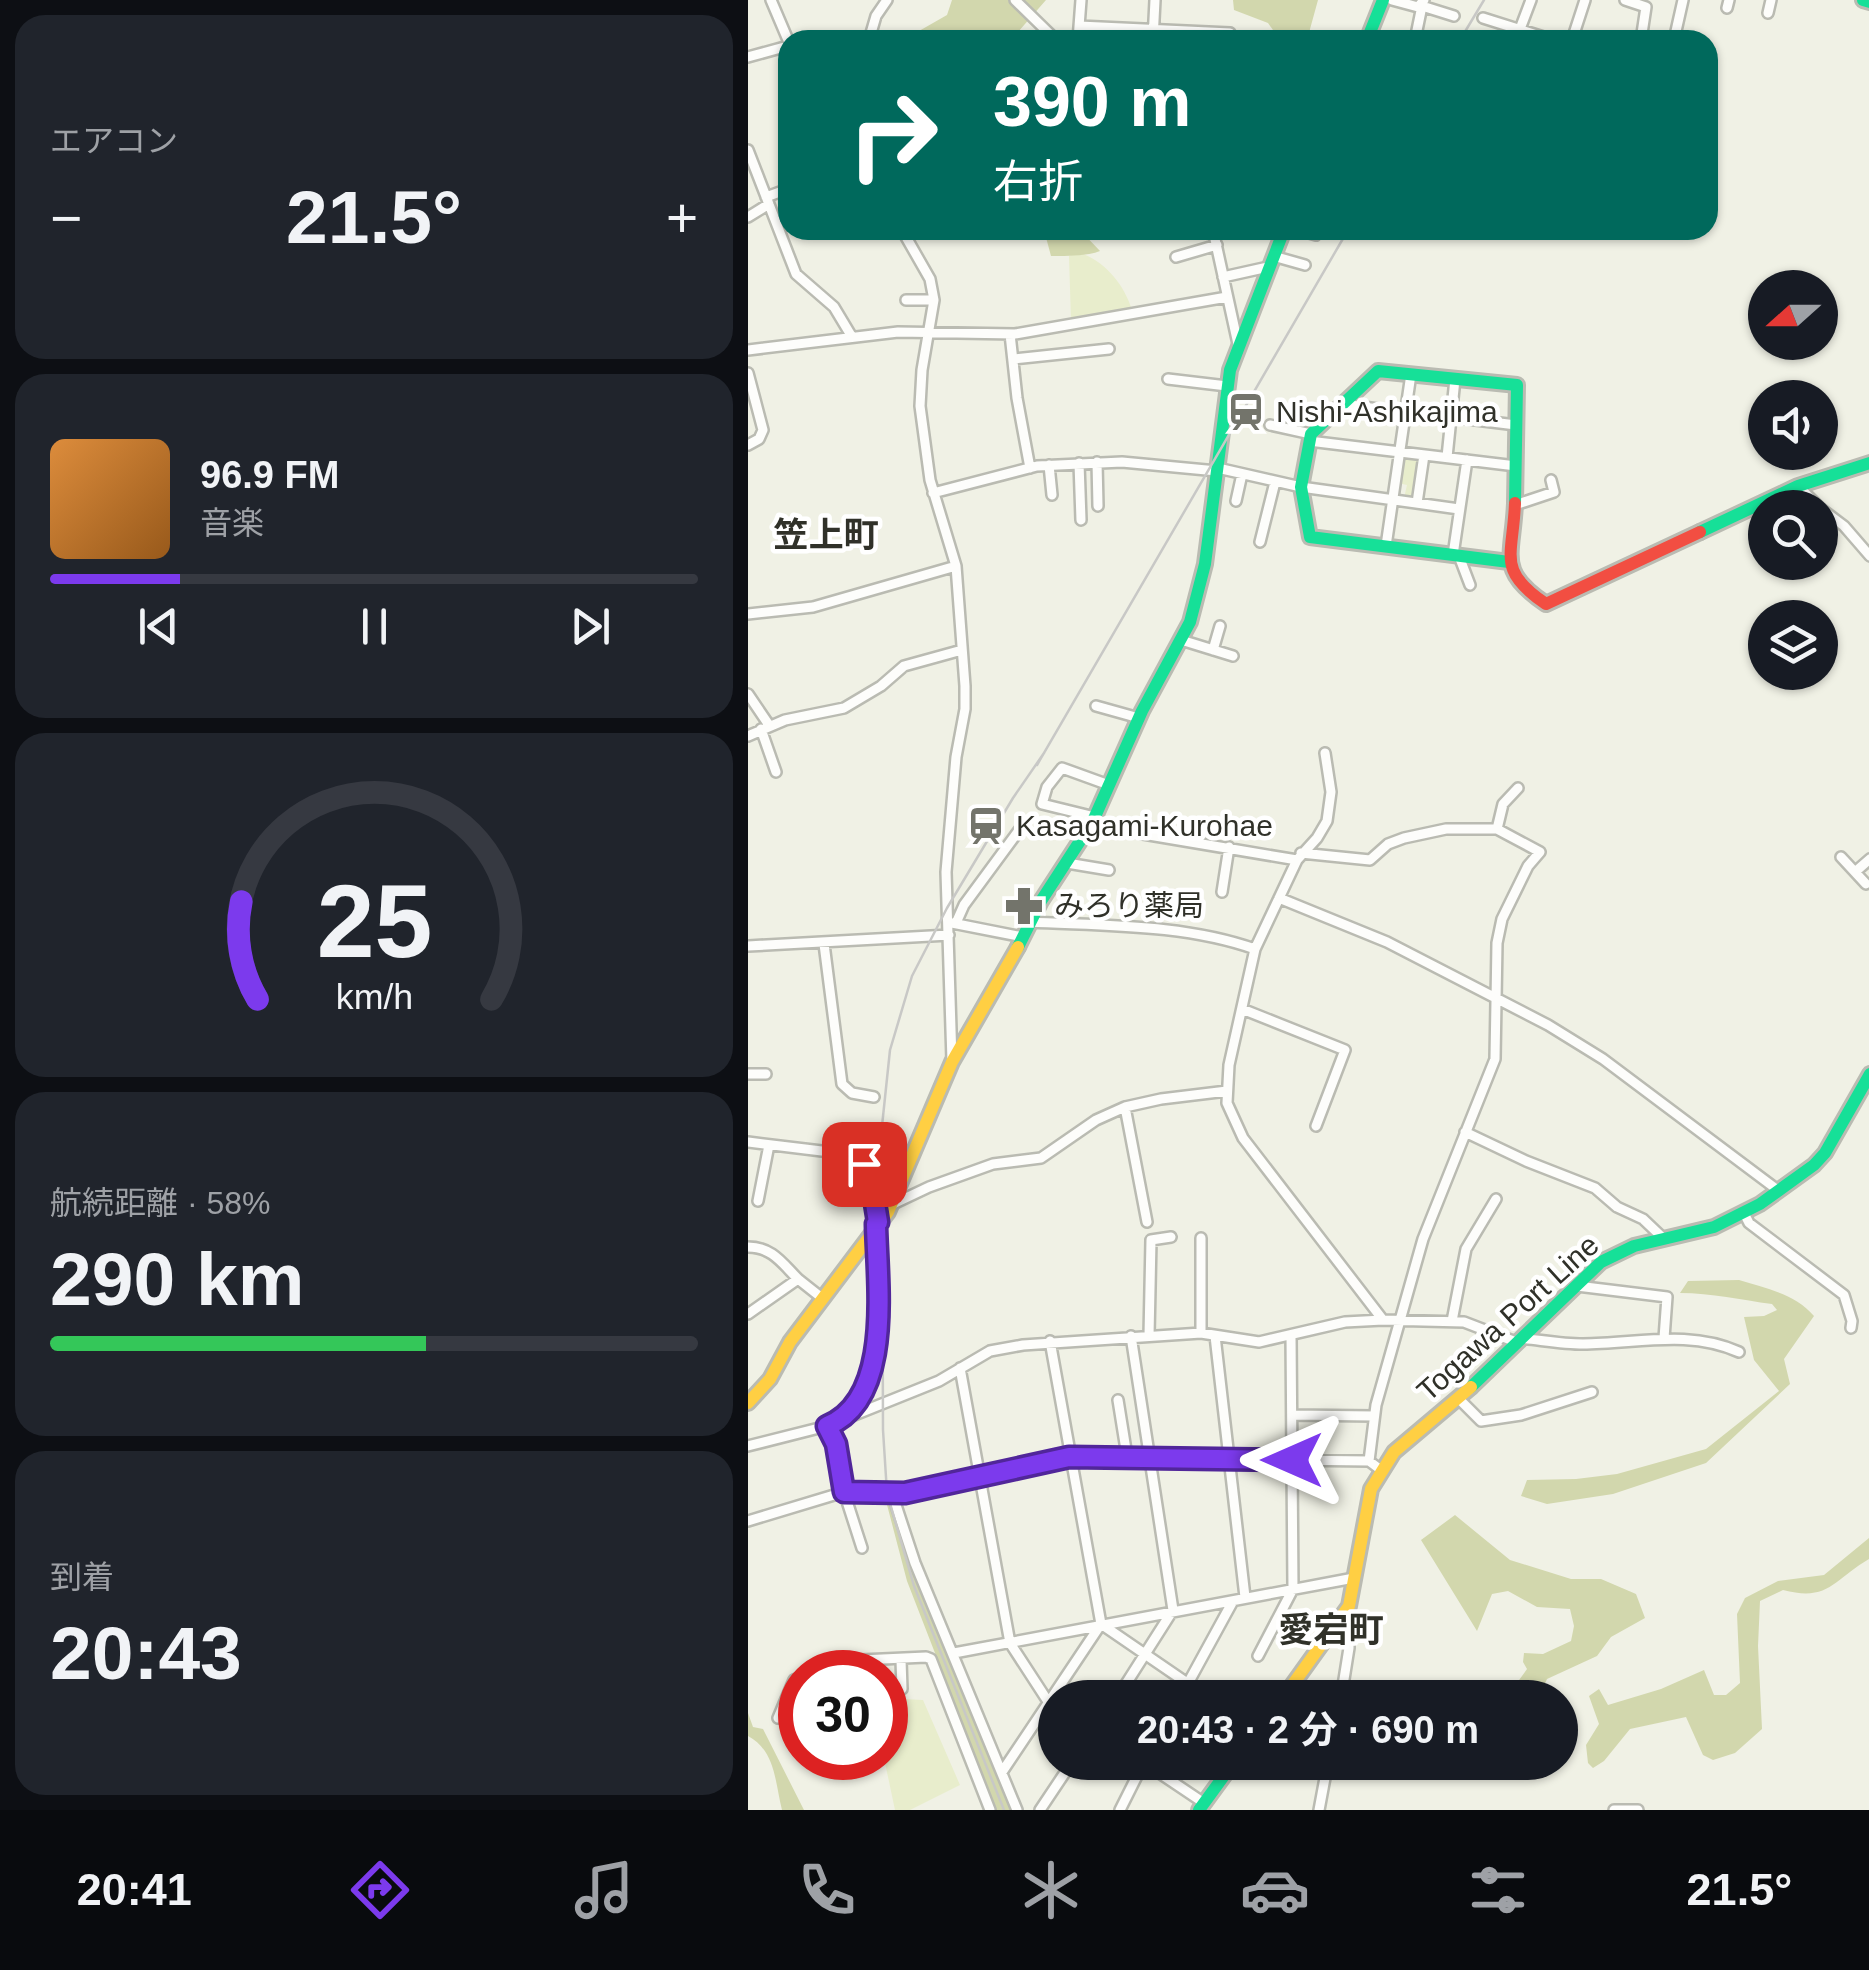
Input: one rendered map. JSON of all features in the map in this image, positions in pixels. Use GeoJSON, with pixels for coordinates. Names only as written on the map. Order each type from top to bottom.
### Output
{"type":"FeatureCollection","features":[{"type":"Feature","properties":{"kind":"street"},"geometry":{"type":"LineString","coordinates":[[771,0],[783,30]]}},
{"type":"Feature","properties":{"kind":"street"},"geometry":{"type":"LineString","coordinates":[[872,30],[887,0]]}},
{"type":"Feature","properties":{"kind":"street"},"geometry":{"type":"LineString","coordinates":[[1015,0],[1046,30]]}},
{"type":"Feature","properties":{"kind":"street"},"geometry":{"type":"LineString","coordinates":[[1079,30],[1081,0]]}},
{"type":"Feature","properties":{"kind":"street"},"geometry":{"type":"LineString","coordinates":[[1154,30],[1155,0]]}},
{"type":"Feature","properties":{"kind":"street"},"geometry":{"type":"LineString","coordinates":[[1372,30],[1383,0]]}},
{"type":"Feature","properties":{"kind":"street"},"geometry":{"type":"LineString","coordinates":[[1392,0],[1423,3],[1454,16]]}},
{"type":"Feature","properties":{"kind":"street"},"geometry":{"type":"LineString","coordinates":[[1520,29],[1531,0]]}},
{"type":"Feature","properties":{"kind":"street"},"geometry":{"type":"LineString","coordinates":[[1575,30],[1585,0]]}},
{"type":"Feature","properties":{"kind":"street"},"geometry":{"type":"LineString","coordinates":[[1625,0],[1646,7],[1643,30]]}},
{"type":"Feature","properties":{"kind":"street"},"geometry":{"type":"LineString","coordinates":[[1676,30],[1684,0]]}},
{"type":"Feature","properties":{"kind":"street"},"geometry":{"type":"LineString","coordinates":[[1768,13],[1772,0]]}},
{"type":"Feature","properties":{"kind":"street"},"geometry":{"type":"LineString","coordinates":[[1417,30],[1423,3]]}},
{"type":"Feature","properties":{"kind":"street"},"geometry":{"type":"LineString","coordinates":[[1439,29],[1442,13]]}},
{"type":"Feature","properties":{"kind":"street"},"geometry":{"type":"LineString","coordinates":[[1483,18],[1523,30]]}},
{"type":"Feature","properties":{"kind":"street"},"geometry":{"type":"LineString","coordinates":[[1079,26],[1112,30]]}},
{"type":"Feature","properties":{"kind":"street"},"geometry":{"type":"LineString","coordinates":[[748,57],[778,46]]}},
{"type":"Feature","properties":{"kind":"street"},"geometry":{"type":"LineString","coordinates":[[748,150],[778,227]]}},
{"type":"Feature","properties":{"kind":"street"},"geometry":{"type":"LineString","coordinates":[[748,217],[778,195]]}},
{"type":"Feature","properties":{"kind":"street"},"geometry":{"type":"LineString","coordinates":[[783,240],[796,274],[834,307],[852,337]]}},
{"type":"Feature","properties":{"kind":"street"},"geometry":{"type":"LineString","coordinates":[[908,240],[930,279],[934,300],[920,406],[934,493],[956,566],[966,708],[946,872],[952,923],[952,1062]]}},
{"type":"Feature","properties":{"kind":"street"},"geometry":{"type":"LineString","coordinates":[[1216,240],[1238,345]]}},
{"type":"Feature","properties":{"kind":"street"},"geometry":{"type":"LineString","coordinates":[[748,1403],[770,1379],[790,1342],[890,1205],[952,1062],[1030,922],[1094,819],[1181,640],[1199,596],[1227,386],[1238,345],[1280,240]]}},
{"type":"Feature","properties":{"kind":"street"},"geometry":{"type":"LineString","coordinates":[[1176,256],[1217,246]]}},
{"type":"Feature","properties":{"kind":"street"},"geometry":{"type":"LineString","coordinates":[[1223,276],[1271,261],[1305,265]]}},
{"type":"Feature","properties":{"kind":"street"},"geometry":{"type":"LineString","coordinates":[[748,350],[852,337],[1010,334],[1227,297]]}},
{"type":"Feature","properties":{"kind":"street"},"geometry":{"type":"LineString","coordinates":[[906,300],[934,300]]}},
{"type":"Feature","properties":{"kind":"street"},"geometry":{"type":"LineString","coordinates":[[1010,334],[1030,468]]}},
{"type":"Feature","properties":{"kind":"street"},"geometry":{"type":"LineString","coordinates":[[1012,359],[1109,349]]}},
{"type":"Feature","properties":{"kind":"street"},"geometry":{"type":"LineString","coordinates":[[1509,562],[1310,536],[1301,487],[1310,437],[1378,371],[1517,385],[1515,504],[1509,562],[1521,587],[1546,604],[1798,486],[1870,463]]}},
{"type":"Feature","properties":{"kind":"street"},"geometry":{"type":"LineString","coordinates":[[748,374],[763,430],[760,439],[748,444]]}},
{"type":"Feature","properties":{"kind":"street"},"geometry":{"type":"LineString","coordinates":[[1386,546],[1411,374]]}},
{"type":"Feature","properties":{"kind":"street"},"geometry":{"type":"LineString","coordinates":[[1168,379],[1227,386]]}},
{"type":"Feature","properties":{"kind":"street"},"geometry":{"type":"LineString","coordinates":[[1446,457],[1456,379]]}},
{"type":"Feature","properties":{"kind":"street"},"geometry":{"type":"LineString","coordinates":[[1344,404],[1404,413]]}},
{"type":"Feature","properties":{"kind":"street"},"geometry":{"type":"LineString","coordinates":[[1451,417],[1516,424]]}},
{"type":"Feature","properties":{"kind":"street"},"geometry":{"type":"LineString","coordinates":[[1270,424],[1310,437],[1516,466]]}},
{"type":"Feature","properties":{"kind":"street"},"geometry":{"type":"LineString","coordinates":[[1417,504],[1424,454]]}},
{"type":"Feature","properties":{"kind":"street"},"geometry":{"type":"LineString","coordinates":[[1467,460],[1456,555],[1470,585]]}},
{"type":"Feature","properties":{"kind":"street"},"geometry":{"type":"LineString","coordinates":[[1097,462],[1098,506]]}},
{"type":"Feature","properties":{"kind":"street"},"geometry":{"type":"LineString","coordinates":[[934,493],[1030,468],[1122,462],[1222,469],[1301,487],[1460,509]]}},
{"type":"Feature","properties":{"kind":"street"},"geometry":{"type":"LineString","coordinates":[[1079,464],[1081,520]]}},
{"type":"Feature","properties":{"kind":"street"},"geometry":{"type":"LineString","coordinates":[[1049,466],[1052,494]]}},
{"type":"Feature","properties":{"kind":"street"},"geometry":{"type":"LineString","coordinates":[[1236,502],[1242,474]]}},
{"type":"Feature","properties":{"kind":"street"},"geometry":{"type":"LineString","coordinates":[[1515,504],[1554,492],[1551,480]]}},
{"type":"Feature","properties":{"kind":"street"},"geometry":{"type":"LineString","coordinates":[[1260,542],[1275,482]]}},
{"type":"Feature","properties":{"kind":"street"},"geometry":{"type":"LineString","coordinates":[[1798,486],[1802,490]]}},
{"type":"Feature","properties":{"kind":"street"},"geometry":{"type":"LineString","coordinates":[[1838,522],[1870,556]]}},
{"type":"Feature","properties":{"kind":"street"},"geometry":{"type":"LineString","coordinates":[[748,614],[813,607],[956,566]]}},
{"type":"Feature","properties":{"kind":"street"},"geometry":{"type":"LineString","coordinates":[[1213,650],[1220,626]]}},
{"type":"Feature","properties":{"kind":"street"},"geometry":{"type":"LineString","coordinates":[[1181,640],[1233,656]]}},
{"type":"Feature","properties":{"kind":"street"},"geometry":{"type":"LineString","coordinates":[[748,736],[765,727],[844,708],[882,686],[904,666],[962,650]]}},
{"type":"Feature","properties":{"kind":"street"},"geometry":{"type":"LineString","coordinates":[[748,694],[765,727],[776,772]]}},
{"type":"Feature","properties":{"kind":"street"},"geometry":{"type":"LineString","coordinates":[[1096,706],[1140,718]]}},
{"type":"Feature","properties":{"kind":"street"},"geometry":{"type":"LineString","coordinates":[[1324,753],[1330,792],[1327,820],[1299,857],[1256,949],[1227,1092],[1230,1115],[1242,1138],[1383,1320]]}},
{"type":"Feature","properties":{"kind":"street"},"geometry":{"type":"LineString","coordinates":[[748,1521],[844,1492],[905,1493],[1069,1457],[1292,1460],[1375,1466],[1374,1416],[1423,1238],[1495,1059],[1502,919],[1528,866],[1540,852],[1497,829],[1427,831],[1388,844],[1370,860],[1299,857],[1143,834],[1042,804],[1047,787],[1062,768],[1109,784]]}},
{"type":"Feature","properties":{"kind":"street"},"geometry":{"type":"LineString","coordinates":[[1497,829],[1503,804],[1518,788]]}},
{"type":"Feature","properties":{"kind":"street"},"geometry":{"type":"LineString","coordinates":[[952,923],[1020,829]]}},
{"type":"Feature","properties":{"kind":"street"},"geometry":{"type":"LineString","coordinates":[[1222,892],[1229,846]]}},
{"type":"Feature","properties":{"kind":"street"},"geometry":{"type":"LineString","coordinates":[[1841,857],[1866,884]]}},
{"type":"Feature","properties":{"kind":"street"},"geometry":{"type":"LineString","coordinates":[[1855,872],[1870,859]]}},
{"type":"Feature","properties":{"kind":"street"},"geometry":{"type":"LineString","coordinates":[[1067,863],[1109,870]]}},
{"type":"Feature","properties":{"kind":"street"},"geometry":{"type":"LineString","coordinates":[[1279,898],[1387,942],[1548,1025],[1603,1058],[1779,1191]]}},
{"type":"Feature","properties":{"kind":"street"},"geometry":{"type":"LineString","coordinates":[[1030,922],[1169,931],[1229,940],[1256,949]]}},
{"type":"Feature","properties":{"kind":"street"},"geometry":{"type":"LineString","coordinates":[[952,923],[1023,937]]}},
{"type":"Feature","properties":{"kind":"street"},"geometry":{"type":"LineString","coordinates":[[748,946],[950,935]]}},
{"type":"Feature","properties":{"kind":"street"},"geometry":{"type":"LineString","coordinates":[[824,944],[842,1084],[852,1093],[874,1097]]}},
{"type":"Feature","properties":{"kind":"street"},"geometry":{"type":"LineString","coordinates":[[1242,1009],[1345,1050],[1316,1126]]}},
{"type":"Feature","properties":{"kind":"street"},"geometry":{"type":"LineString","coordinates":[[748,1074],[766,1074]]}},
{"type":"Feature","properties":{"kind":"street","name":"Togawa Port Line"},"geometry":{"type":"LineString","coordinates":[[1296,1680],[1349,1606],[1375,1466],[1459,1399],[1574,1286],[1612,1256],[1663,1238],[1714,1227],[1779,1191],[1825,1153],[1862,1099],[1870,1074]]}},
{"type":"Feature","properties":{"kind":"street"},"geometry":{"type":"LineString","coordinates":[[890,1205],[993,1164],[1041,1158],[1096,1120],[1125,1108],[1161,1099],[1227,1092]]}},
{"type":"Feature","properties":{"kind":"street"},"geometry":{"type":"LineString","coordinates":[[1125,1108],[1147,1222]]}},
{"type":"Feature","properties":{"kind":"street"},"geometry":{"type":"LineString","coordinates":[[1465,1132],[1596,1188],[1663,1238]]}},
{"type":"Feature","properties":{"kind":"street"},"geometry":{"type":"LineString","coordinates":[[748,1142],[830,1152],[860,1161],[872,1185],[877,1223],[876,1354],[851,1412],[843,1419]]}},
{"type":"Feature","properties":{"kind":"street"},"geometry":{"type":"LineString","coordinates":[[758,1201],[769,1145]]}},
{"type":"Feature","properties":{"kind":"street"},"geometry":{"type":"LineString","coordinates":[[1452,1321],[1466,1249],[1496,1198]]}},
{"type":"Feature","properties":{"kind":"street"},"geometry":{"type":"LineString","coordinates":[[1744,1213],[1749,1223],[1844,1295],[1851,1328]]}},
{"type":"Feature","properties":{"kind":"street"},"geometry":{"type":"LineString","coordinates":[[1148,1336],[1151,1240],[1171,1237]]}},
{"type":"Feature","properties":{"kind":"street"},"geometry":{"type":"LineString","coordinates":[[1200,1238],[1201,1333]]}},
{"type":"Feature","properties":{"kind":"street"},"geometry":{"type":"LineString","coordinates":[[748,1248],[762,1247],[775,1254],[822,1298]]}},
{"type":"Feature","properties":{"kind":"street"},"geometry":{"type":"LineString","coordinates":[[748,1314],[798,1279]]}},
{"type":"Feature","properties":{"kind":"street"},"geometry":{"type":"LineString","coordinates":[[1574,1286],[1667,1297],[1664,1338]]}},
{"type":"Feature","properties":{"kind":"street"},"geometry":{"type":"LineString","coordinates":[[748,1446],[827,1426],[939,1381],[990,1351],[1050,1341],[1201,1333],[1259,1342],[1345,1322],[1452,1321],[1518,1340],[1584,1344],[1664,1338],[1714,1341],[1738,1352]]}},
{"type":"Feature","properties":{"kind":"street"},"geometry":{"type":"LineString","coordinates":[[1258,1656],[1293,1589],[1292,1335]]}},
{"type":"Feature","properties":{"kind":"street"},"geometry":{"type":"LineString","coordinates":[[1129,1680],[1172,1610],[1131,1336]]}},
{"type":"Feature","properties":{"kind":"street"},"geometry":{"type":"LineString","coordinates":[[1215,1336],[1245,1597]]}},
{"type":"Feature","properties":{"kind":"street"},"geometry":{"type":"LineString","coordinates":[[1050,1341],[1101,1624],[1067,1680]]}},
{"type":"Feature","properties":{"kind":"street"},"geometry":{"type":"LineString","coordinates":[[960,1368],[1010,1643],[1038,1684]]}},
{"type":"Feature","properties":{"kind":"street"},"geometry":{"type":"LineString","coordinates":[[1459,1399],[1481,1421],[1521,1415],[1592,1392]]}},
{"type":"Feature","properties":{"kind":"street"},"geometry":{"type":"LineString","coordinates":[[1118,1400],[1126,1456]]}},
{"type":"Feature","properties":{"kind":"street"},"geometry":{"type":"LineString","coordinates":[[1292,1415],[1374,1416]]}},
{"type":"Feature","properties":{"kind":"street"},"geometry":{"type":"LineString","coordinates":[[827,1426],[836,1444],[844,1492],[862,1548]]}},
{"type":"Feature","properties":{"kind":"street"},"geometry":{"type":"LineString","coordinates":[[892,1493],[906,1540],[1018,1810]]}},
{"type":"Feature","properties":{"kind":"street"},"geometry":{"type":"LineString","coordinates":[[954,1652],[1354,1578]]}},
{"type":"Feature","properties":{"kind":"street"},"geometry":{"type":"LineString","coordinates":[[1190,1680],[1232,1601]]}},
{"type":"Feature","properties":{"kind":"street"},"geometry":{"type":"LineString","coordinates":[[1344,1680],[1349,1606]]}},
{"type":"Feature","properties":{"kind":"street"},"geometry":{"type":"LineString","coordinates":[[1101,1624],[1184,1680]]}},
{"type":"Feature","properties":{"kind":"street"},"geometry":{"type":"LineString","coordinates":[[908,1659],[931,1659],[990,1810]]}},
{"type":"Feature","properties":{"kind":"street"},"geometry":{"type":"LineString","coordinates":[[1002,1772],[1038,1724]]}},
{"type":"Feature","properties":{"kind":"street"},"geometry":{"type":"LineString","coordinates":[[1040,1810],[1060,1780]]}},
{"type":"Feature","properties":{"kind":"street"},"geometry":{"type":"LineString","coordinates":[[1120,1810],[1135,1780]]}},
{"type":"Feature","properties":{"kind":"street"},"geometry":{"type":"LineString","coordinates":[[1166,1780],[1201,1807],[1221,1780]]}},
{"type":"Feature","properties":{"kind":"street"},"geometry":{"type":"LineString","coordinates":[[1318,1810],[1324,1780]]}},
{"type":"Feature","properties":{"kind":"street"},"geometry":{"type":"LineString","coordinates":[[1614,1810],[1638,1810]]}},
{"type":"Feature","properties":{"kind":"green space"},"geometry":{"type":"Polygon","coordinates":[[[952,0],[1046,0],[1020,30],[921,30],[947,15],[952,0]]]}},
{"type":"Feature","properties":{"kind":"green space"},"geometry":{"type":"Polygon","coordinates":[[[1233,0],[1318,0],[1310,30],[1273,30],[1268,23],[1234,10],[1233,0]]]}},
{"type":"Feature","properties":{"kind":"green space"},"geometry":{"type":"Polygon","coordinates":[[[1047,240],[1090,240],[1100,251],[1083,255],[1051,256],[1047,240]]]}},
{"type":"Feature","properties":{"kind":"green space"},"geometry":{"type":"Polygon","coordinates":[[[1078,252],[1097,261],[1112,275],[1132,310],[1071,321],[1069,256],[1078,252]]]}},
{"type":"Feature","properties":{"kind":"green space"},"geometry":{"type":"Polygon","coordinates":[[[1403,457],[1421,462],[1415,500],[1404,498],[1407,485],[1398,483],[1403,457]]]}},
{"type":"Feature","properties":{"kind":"green space"},"geometry":{"type":"Polygon","coordinates":[[[1739,1280],[1789,1297],[1814,1316],[1784,1359],[1790,1384],[1706,1463],[1613,1494],[1547,1504],[1521,1496],[1527,1480],[1617,1474],[1706,1449],[1779,1391],[1754,1360],[1744,1317],[1764,1316],[1777,1310],[1772,1304],[1680,1293],[1688,1281],[1739,1280]]]}},
{"type":"Feature","properties":{"kind":"green space"},"geometry":{"type":"Polygon","coordinates":[[[886,1501],[1015,1810],[996,1810],[907,1581],[886,1501]]]}},
{"type":"Feature","properties":{"kind":"green space"},"geometry":{"type":"Polygon","coordinates":[[[1455,1515],[1510,1560],[1571,1579],[1601,1579],[1636,1594],[1645,1618],[1611,1637],[1597,1656],[1547,1680],[1519,1680],[1527,1669],[1524,1653],[1543,1654],[1571,1641],[1574,1626],[1570,1609],[1537,1607],[1508,1591],[1492,1594],[1477,1631],[1421,1540],[1455,1515]]]}},
{"type":"Feature","properties":{"kind":"green space"},"geometry":{"type":"Polygon","coordinates":[[[1869,1538],[1869,1559],[1830,1587],[1811,1593],[1783,1590],[1760,1601],[1762,1729],[1735,1753],[1713,1760],[1703,1755],[1686,1717],[1630,1729],[1604,1761],[1593,1768],[1588,1763],[1586,1745],[1599,1724],[1589,1696],[1599,1689],[1608,1705],[1661,1689],[1704,1670],[1714,1695],[1726,1695],[1740,1683],[1737,1614],[1745,1598],[1778,1581],[1824,1575],[1869,1538]]]}},
{"type":"Feature","properties":{"kind":"green space"},"geometry":{"type":"Polygon","coordinates":[[[908,1699],[923,1700],[960,1785],[910,1810],[895,1810],[889,1780],[908,1780],[908,1699]]]}},
{"type":"Feature","properties":{"kind":"green space"},"geometry":{"type":"Polygon","coordinates":[[[748,1713],[753,1727],[763,1729],[778,1759],[778,1780],[789,1780],[804,1810],[782,1810],[769,1759],[748,1736],[748,1713]]]}},
{"type":"Feature","properties":{"kind":"railway"},"geometry":{"type":"LineString","coordinates":[[1466,30],[1484,0]]}},
{"type":"Feature","properties":{"kind":"railway"},"geometry":{"type":"LineString","coordinates":[[1037,765],[1342,240]]}},
{"type":"Feature","properties":{"kind":"railway"},"geometry":{"type":"LineString","coordinates":[[1004,1810],[914,1586],[887,1493],[883,1430],[882,1126],[890,1050],[912,976],[947,908],[1044,753]]}},
{"type":"Feature","properties":{"kind":"traffic: fast"},"geometry":{"type":"LineString","coordinates":[[1371,30],[1383,0]]}},
{"type":"Feature","properties":{"kind":"traffic: fast"},"geometry":{"type":"LineString","coordinates":[[1863,0],[1870,2]]}},
{"type":"Feature","properties":{"kind":"traffic: fast"},"geometry":{"type":"LineString","coordinates":[[1018,947],[1041,901],[1093,821],[1142,711],[1190,622],[1205,564],[1230,370],[1280,240]]}},
{"type":"Feature","properties":{"kind":"traffic: fast"},"geometry":{"type":"LineString","coordinates":[[1509,562],[1310,537],[1301,487],[1311,434],[1378,371],[1517,385],[1515,503]]}},
{"type":"Feature","properties":{"kind":"traffic: fast"},"geometry":{"type":"LineString","coordinates":[[1700,532],[1798,486],[1870,463]]}},
{"type":"Feature","properties":{"kind":"traffic: fast"},"geometry":{"type":"LineString","coordinates":[[1471,1387],[1601,1262],[1634,1246],[1714,1227],[1760,1204],[1814,1165],[1825,1153],[1870,1074]]}},
{"type":"Feature","properties":{"kind":"traffic: fast"},"geometry":{"type":"LineString","coordinates":[[1199,1810],[1221,1780]]}},
{"type":"Feature","properties":{"kind":"traffic: slow"},"geometry":{"type":"LineString","coordinates":[[748,1403],[770,1379],[790,1342],[888,1212],[952,1062],[1018,947]]}},
{"type":"Feature","properties":{"kind":"traffic: slow"},"geometry":{"type":"LineString","coordinates":[[1296,1680],[1349,1606],[1371,1489],[1394,1452],[1471,1387]]}},
{"type":"Feature","properties":{"kind":"traffic: jam"},"geometry":{"type":"LineString","coordinates":[[1515,503],[1511,550],[1514,571],[1530,592],[1546,604],[1700,532]]}},
{"type":"Feature","properties":{"kind":"place","name":"Nishi-Ashikajima"},"geometry":{"type":"Point","coordinates":[1246,412]}},
{"type":"Feature","properties":{"kind":"place","name":"Kasagami-Kurohae"},"geometry":{"type":"Point","coordinates":[986,826]}},
{"type":"Feature","properties":{"kind":"place","name":"みろり薬局"},"geometry":{"type":"Point","coordinates":[1024,906]}},
{"type":"Feature","properties":{"kind":"district","name":"笠上町"},"geometry":{"type":"Point","coordinates":[826,535]}},
{"type":"Feature","properties":{"kind":"district","name":"愛宕町"},"geometry":{"type":"Point","coordinates":[1331,1630]}},
{"type":"Feature","properties":{"kind":"route"},"geometry":{"type":"LineString","coordinates":[[864,1164],[878,1222],[878,1341],[851,1412],[827,1426],[836,1444],[844,1492],[905,1493],[1069,1457],[1292,1460]]}}]}
